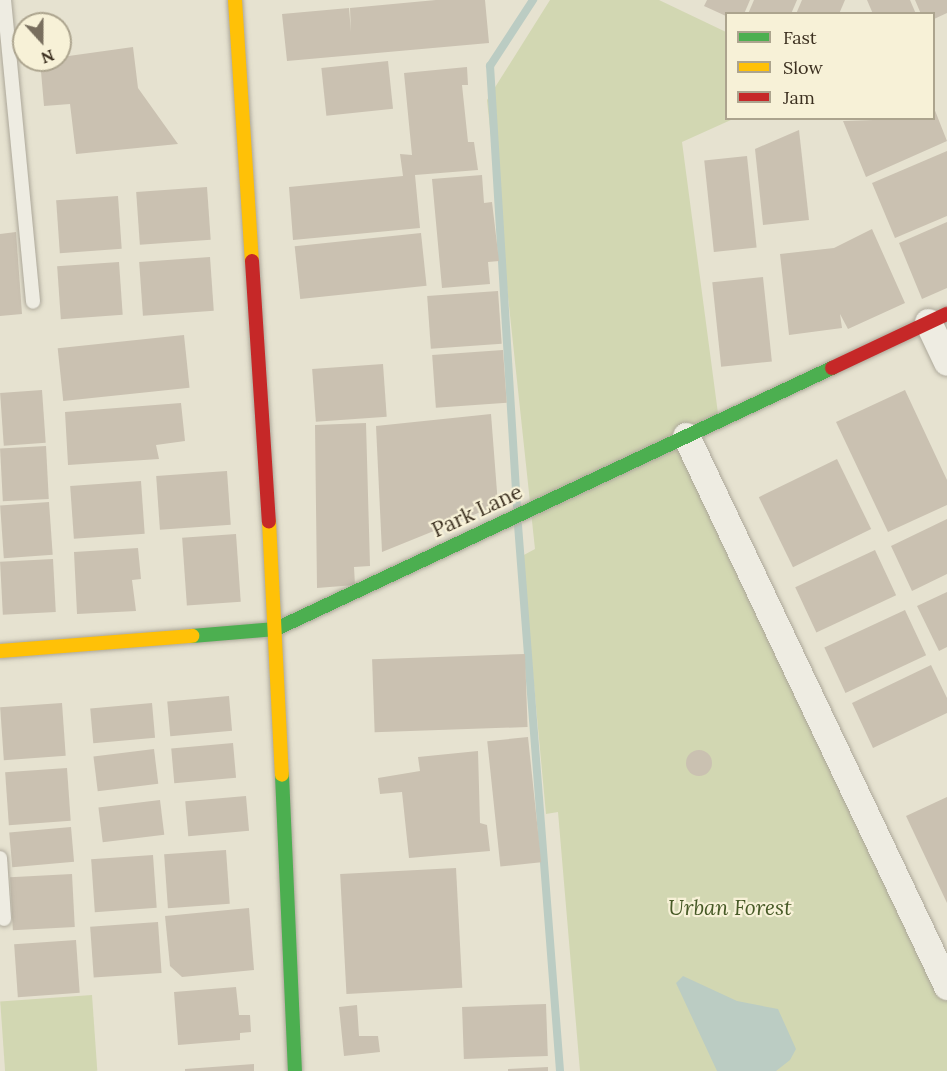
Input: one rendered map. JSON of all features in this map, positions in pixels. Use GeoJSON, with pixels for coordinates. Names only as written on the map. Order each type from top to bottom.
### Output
{"type":"FeatureCollection","features":[{"type":"Feature","properties":{"kind":"street"},"geometry":{"type":"LineString","coordinates":[[235,0],[276,629],[295,1071]]}},
{"type":"Feature","properties":{"kind":"street"},"geometry":{"type":"LineString","coordinates":[[938,318],[947,362]]}},
{"type":"Feature","properties":{"kind":"street","name":"Park Lane"},"geometry":{"type":"LineString","coordinates":[[0,651],[276,629],[938,318]]}},
{"type":"Feature","properties":{"kind":"street"},"geometry":{"type":"LineString","coordinates":[[686,436],[947,986]]}},
{"type":"Feature","properties":{"kind":"lane"},"geometry":{"type":"LineString","coordinates":[[4,0],[33,302]]}},
{"type":"Feature","properties":{"kind":"lane"},"geometry":{"type":"LineString","coordinates":[[0,858],[4,919]]}},
{"type":"Feature","properties":{"kind":"green space","name":"Urban Forest"},"geometry":{"type":"Polygon","coordinates":[[[550,0],[659,0],[725,32],[725,120],[731,120],[682,142],[719,421],[686,436],[947,986],[947,1071],[580,1071],[558,812],[546,814],[522,556],[535,549],[487,100],[550,0]]]}},
{"type":"Feature","properties":{"kind":"green space"},"geometry":{"type":"Polygon","coordinates":[[[92,995],[97,1071],[5,1071],[0,1001],[92,995]]]}},
{"type":"Feature","properties":{"kind":"shaded area"},"geometry":{"type":"Polygon","coordinates":[[[683,976],[737,1001],[778,1009],[796,1049],[790,1060],[776,1071],[717,1071],[676,983],[683,976]]]}},
{"type":"Feature","properties":{"kind":"building"},"geometry":{"type":"Polygon","coordinates":[[[436,0],[485,0],[489,43],[287,61],[282,14],[349,8],[351,32],[350,8],[436,0]]]}},
{"type":"Feature","properties":{"kind":"building"},"geometry":{"type":"Polygon","coordinates":[[[707,0],[750,0],[745,12],[725,12],[725,16],[704,6],[707,0]]]}},
{"type":"Feature","properties":{"kind":"building"},"geometry":{"type":"Polygon","coordinates":[[[754,0],[797,0],[792,12],[749,12],[754,0]]]}},
{"type":"Feature","properties":{"kind":"building"},"geometry":{"type":"Polygon","coordinates":[[[802,0],[845,0],[840,12],[797,12],[802,0]]]}},
{"type":"Feature","properties":{"kind":"building"},"geometry":{"type":"Polygon","coordinates":[[[867,0],[910,0],[915,12],[872,12],[867,0]]]}},
{"type":"Feature","properties":{"kind":"building"},"geometry":{"type":"Polygon","coordinates":[[[915,0],[947,0],[947,13],[935,19],[935,12],[920,12],[915,0]]]}},
{"type":"Feature","properties":{"kind":"building"},"geometry":{"type":"Polygon","coordinates":[[[133,47],[138,88],[178,144],[76,154],[70,104],[44,106],[41,72],[72,72],[72,56],[133,47]]]}},
{"type":"Feature","properties":{"kind":"building"},"geometry":{"type":"Polygon","coordinates":[[[388,61],[393,109],[326,116],[321,68],[388,61]]]}},
{"type":"Feature","properties":{"kind":"building"},"geometry":{"type":"Polygon","coordinates":[[[467,67],[468,85],[462,85],[468,142],[474,142],[478,170],[415,175],[420,228],[293,240],[289,187],[403,176],[400,154],[412,155],[404,73],[467,67]]]}},
{"type":"Feature","properties":{"kind":"building"},"geometry":{"type":"Polygon","coordinates":[[[935,111],[947,141],[866,177],[843,121],[935,120],[935,111]]]}},
{"type":"Feature","properties":{"kind":"building"},"geometry":{"type":"Polygon","coordinates":[[[799,130],[809,220],[763,225],[755,149],[799,130]]]}},
{"type":"Feature","properties":{"kind":"building"},"geometry":{"type":"Polygon","coordinates":[[[947,151],[947,216],[895,238],[872,183],[947,151]]]}},
{"type":"Feature","properties":{"kind":"building"},"geometry":{"type":"Polygon","coordinates":[[[747,156],[757,247],[714,252],[704,160],[747,156]]]}},
{"type":"Feature","properties":{"kind":"building"},"geometry":{"type":"Polygon","coordinates":[[[482,175],[484,203],[492,202],[499,261],[488,262],[490,284],[442,288],[432,179],[482,175]]]}},
{"type":"Feature","properties":{"kind":"building"},"geometry":{"type":"Polygon","coordinates":[[[207,187],[211,240],[140,245],[136,192],[207,187]]]}},
{"type":"Feature","properties":{"kind":"building"},"geometry":{"type":"Polygon","coordinates":[[[118,196],[122,249],[60,253],[56,200],[118,196]]]}},
{"type":"Feature","properties":{"kind":"building"},"geometry":{"type":"Polygon","coordinates":[[[947,222],[947,288],[922,299],[899,243],[947,222]]]}},
{"type":"Feature","properties":{"kind":"building"},"geometry":{"type":"Polygon","coordinates":[[[872,229],[905,303],[848,329],[840,314],[842,328],[789,335],[780,254],[834,248],[872,229]]]}},
{"type":"Feature","properties":{"kind":"building"},"geometry":{"type":"Polygon","coordinates":[[[16,232],[22,314],[0,316],[0,234],[16,232]]]}},
{"type":"Feature","properties":{"kind":"building"},"geometry":{"type":"Polygon","coordinates":[[[421,233],[427,286],[300,299],[295,246],[421,233]]]}},
{"type":"Feature","properties":{"kind":"building"},"geometry":{"type":"Polygon","coordinates":[[[210,257],[214,311],[143,316],[139,262],[210,257]]]}},
{"type":"Feature","properties":{"kind":"building"},"geometry":{"type":"Polygon","coordinates":[[[119,262],[123,315],[61,319],[57,266],[119,262]]]}},
{"type":"Feature","properties":{"kind":"building"},"geometry":{"type":"Polygon","coordinates":[[[763,277],[772,362],[721,367],[712,282],[763,277]]]}},
{"type":"Feature","properties":{"kind":"building"},"geometry":{"type":"Polygon","coordinates":[[[498,291],[502,344],[431,349],[427,296],[498,291]]]}},
{"type":"Feature","properties":{"kind":"building"},"geometry":{"type":"Polygon","coordinates":[[[184,335],[190,388],[63,401],[58,348],[184,335]]]}},
{"type":"Feature","properties":{"kind":"building"},"geometry":{"type":"Polygon","coordinates":[[[503,350],[507,403],[436,408],[432,355],[503,350]]]}},
{"type":"Feature","properties":{"kind":"building"},"geometry":{"type":"Polygon","coordinates":[[[383,364],[387,417],[316,422],[312,369],[383,364]]]}},
{"type":"Feature","properties":{"kind":"building"},"geometry":{"type":"Polygon","coordinates":[[[42,390],[46,443],[4,446],[0,393],[42,390]]]}},
{"type":"Feature","properties":{"kind":"building"},"geometry":{"type":"Polygon","coordinates":[[[905,390],[947,480],[947,505],[888,532],[836,422],[905,390]]]}},
{"type":"Feature","properties":{"kind":"building"},"geometry":{"type":"Polygon","coordinates":[[[181,403],[185,441],[156,445],[159,459],[68,465],[65,412],[181,403]]]}},
{"type":"Feature","properties":{"kind":"building"},"geometry":{"type":"Polygon","coordinates":[[[491,414],[498,505],[382,552],[376,426],[491,414]]]}},
{"type":"Feature","properties":{"kind":"building"},"geometry":{"type":"Polygon","coordinates":[[[366,423],[370,566],[354,567],[355,585],[317,588],[315,425],[366,423]]]}},
{"type":"Feature","properties":{"kind":"building"},"geometry":{"type":"Polygon","coordinates":[[[46,446],[49,499],[3,501],[0,448],[46,446]]]}},
{"type":"Feature","properties":{"kind":"building"},"geometry":{"type":"Polygon","coordinates":[[[837,459],[871,529],[793,567],[759,497],[837,459]]]}},
{"type":"Feature","properties":{"kind":"building"},"geometry":{"type":"Polygon","coordinates":[[[227,471],[231,525],[160,530],[156,476],[227,471]]]}},
{"type":"Feature","properties":{"kind":"building"},"geometry":{"type":"Polygon","coordinates":[[[141,481],[145,534],[74,539],[70,486],[141,481]]]}},
{"type":"Feature","properties":{"kind":"building"},"geometry":{"type":"Polygon","coordinates":[[[49,502],[53,555],[4,558],[0,505],[49,502]]]}},
{"type":"Feature","properties":{"kind":"building"},"geometry":{"type":"Polygon","coordinates":[[[947,519],[947,574],[912,591],[891,546],[947,519]]]}},
{"type":"Feature","properties":{"kind":"building"},"geometry":{"type":"Polygon","coordinates":[[[236,534],[241,602],[187,606],[182,538],[236,534]]]}},
{"type":"Feature","properties":{"kind":"building"},"geometry":{"type":"Polygon","coordinates":[[[138,548],[141,579],[132,580],[136,611],[77,614],[74,552],[138,548]]]}},
{"type":"Feature","properties":{"kind":"building"},"geometry":{"type":"Polygon","coordinates":[[[875,550],[896,595],[816,633],[795,587],[875,550]]]}},
{"type":"Feature","properties":{"kind":"building"},"geometry":{"type":"Polygon","coordinates":[[[53,559],[56,612],[3,615],[0,562],[53,559]]]}},
{"type":"Feature","properties":{"kind":"building"},"geometry":{"type":"Polygon","coordinates":[[[947,592],[947,647],[939,651],[917,606],[947,592]]]}},
{"type":"Feature","properties":{"kind":"building"},"geometry":{"type":"Polygon","coordinates":[[[905,610],[926,655],[845,693],[824,648],[905,610]]]}},
{"type":"Feature","properties":{"kind":"building"},"geometry":{"type":"Polygon","coordinates":[[[525,654],[528,727],[375,732],[372,659],[525,654]]]}},
{"type":"Feature","properties":{"kind":"building"},"geometry":{"type":"Polygon","coordinates":[[[931,665],[947,698],[947,713],[873,748],[852,703],[931,665]]]}},
{"type":"Feature","properties":{"kind":"building"},"geometry":{"type":"Polygon","coordinates":[[[229,696],[232,731],[170,736],[167,701],[229,696]]]}},
{"type":"Feature","properties":{"kind":"building"},"geometry":{"type":"Polygon","coordinates":[[[62,703],[66,756],[4,760],[0,707],[62,703]]]}},
{"type":"Feature","properties":{"kind":"building"},"geometry":{"type":"Polygon","coordinates":[[[152,703],[155,738],[93,743],[90,708],[152,703]]]}},
{"type":"Feature","properties":{"kind":"building"},"geometry":{"type":"Polygon","coordinates":[[[528,737],[541,862],[500,867],[487,741],[528,737]]]}},
{"type":"Feature","properties":{"kind":"building"},"geometry":{"type":"Polygon","coordinates":[[[233,743],[236,778],[174,783],[171,748],[233,743]]]}},
{"type":"Feature","properties":{"kind":"building"},"geometry":{"type":"Polygon","coordinates":[[[154,749],[158,784],[98,791],[93,756],[154,749]]]}},
{"type":"Feature","properties":{"kind":"building"},"geometry":{"type":"Polygon","coordinates":[[[699,750],[708,754],[712,763],[708,772],[699,776],[690,772],[686,763],[690,754],[699,750]]]}},
{"type":"Feature","properties":{"kind":"building"},"geometry":{"type":"Polygon","coordinates":[[[478,751],[480,823],[487,825],[490,851],[409,858],[402,792],[380,794],[378,778],[420,771],[418,757],[478,751]]]}},
{"type":"Feature","properties":{"kind":"building"},"geometry":{"type":"Polygon","coordinates":[[[67,768],[71,821],[9,825],[5,772],[67,768]]]}},
{"type":"Feature","properties":{"kind":"building"},"geometry":{"type":"Polygon","coordinates":[[[246,796],[249,831],[188,836],[185,801],[246,796]]]}},
{"type":"Feature","properties":{"kind":"building"},"geometry":{"type":"Polygon","coordinates":[[[947,797],[947,903],[906,816],[947,797]]]}},
{"type":"Feature","properties":{"kind":"building"},"geometry":{"type":"Polygon","coordinates":[[[160,800],[164,835],[103,842],[98,808],[160,800]]]}},
{"type":"Feature","properties":{"kind":"building"},"geometry":{"type":"Polygon","coordinates":[[[71,827],[74,862],[12,867],[9,832],[71,827]]]}},
{"type":"Feature","properties":{"kind":"building"},"geometry":{"type":"Polygon","coordinates":[[[226,850],[230,904],[168,908],[164,854],[226,850]]]}},
{"type":"Feature","properties":{"kind":"building"},"geometry":{"type":"Polygon","coordinates":[[[153,855],[157,908],[95,912],[91,859],[153,855]]]}},
{"type":"Feature","properties":{"kind":"building"},"geometry":{"type":"Polygon","coordinates":[[[456,868],[462,988],[346,994],[340,874],[456,868]]]}},
{"type":"Feature","properties":{"kind":"building"},"geometry":{"type":"Polygon","coordinates":[[[72,874],[75,927],[13,930],[10,877],[72,874]]]}},
{"type":"Feature","properties":{"kind":"building"},"geometry":{"type":"Polygon","coordinates":[[[249,908],[254,970],[182,977],[170,966],[165,916],[249,908]]]}},
{"type":"Feature","properties":{"kind":"building"},"geometry":{"type":"Polygon","coordinates":[[[158,922],[162,973],[94,978],[90,927],[158,922]]]}},
{"type":"Feature","properties":{"kind":"building"},"geometry":{"type":"Polygon","coordinates":[[[76,940],[80,993],[18,997],[14,944],[76,940]]]}},
{"type":"Feature","properties":{"kind":"building"},"geometry":{"type":"Polygon","coordinates":[[[236,987],[239,1015],[250,1015],[251,1032],[240,1033],[240,1040],[178,1045],[174,992],[236,987]]]}},
{"type":"Feature","properties":{"kind":"building"},"geometry":{"type":"Polygon","coordinates":[[[546,1004],[548,1056],[464,1059],[462,1007],[546,1004]]]}},
{"type":"Feature","properties":{"kind":"building"},"geometry":{"type":"Polygon","coordinates":[[[357,1005],[359,1036],[378,1036],[380,1052],[344,1056],[339,1007],[357,1005]]]}},
{"type":"Feature","properties":{"kind":"building"},"geometry":{"type":"Polygon","coordinates":[[[254,1064],[254,1071],[185,1071],[185,1069],[254,1064]]]}},
{"type":"Feature","properties":{"kind":"building"},"geometry":{"type":"Polygon","coordinates":[[[548,1067],[548,1071],[508,1071],[508,1069],[548,1067]]]}},
{"type":"Feature","properties":{"kind":"waterway"},"geometry":{"type":"LineString","coordinates":[[517,507],[490,66],[533,0]]}},
{"type":"Feature","properties":{"kind":"waterway"},"geometry":{"type":"LineString","coordinates":[[518,525],[560,1071]]}},
{"type":"Feature","properties":{"kind":"traffic: fast"},"geometry":{"type":"LineString","coordinates":[[192,636],[276,629],[832,368]]}},
{"type":"Feature","properties":{"kind":"traffic: fast"},"geometry":{"type":"LineString","coordinates":[[282,775],[295,1071]]}},
{"type":"Feature","properties":{"kind":"traffic: slow"},"geometry":{"type":"LineString","coordinates":[[235,0],[252,261]]}},
{"type":"Feature","properties":{"kind":"traffic: slow"},"geometry":{"type":"LineString","coordinates":[[269,521],[282,775]]}},
{"type":"Feature","properties":{"kind":"traffic: slow"},"geometry":{"type":"LineString","coordinates":[[0,651],[192,636]]}},
{"type":"Feature","properties":{"kind":"traffic: jam"},"geometry":{"type":"LineString","coordinates":[[252,261],[269,521]]}},
{"type":"Feature","properties":{"kind":"traffic: jam"},"geometry":{"type":"LineString","coordinates":[[832,368],[947,314]]}}]}
